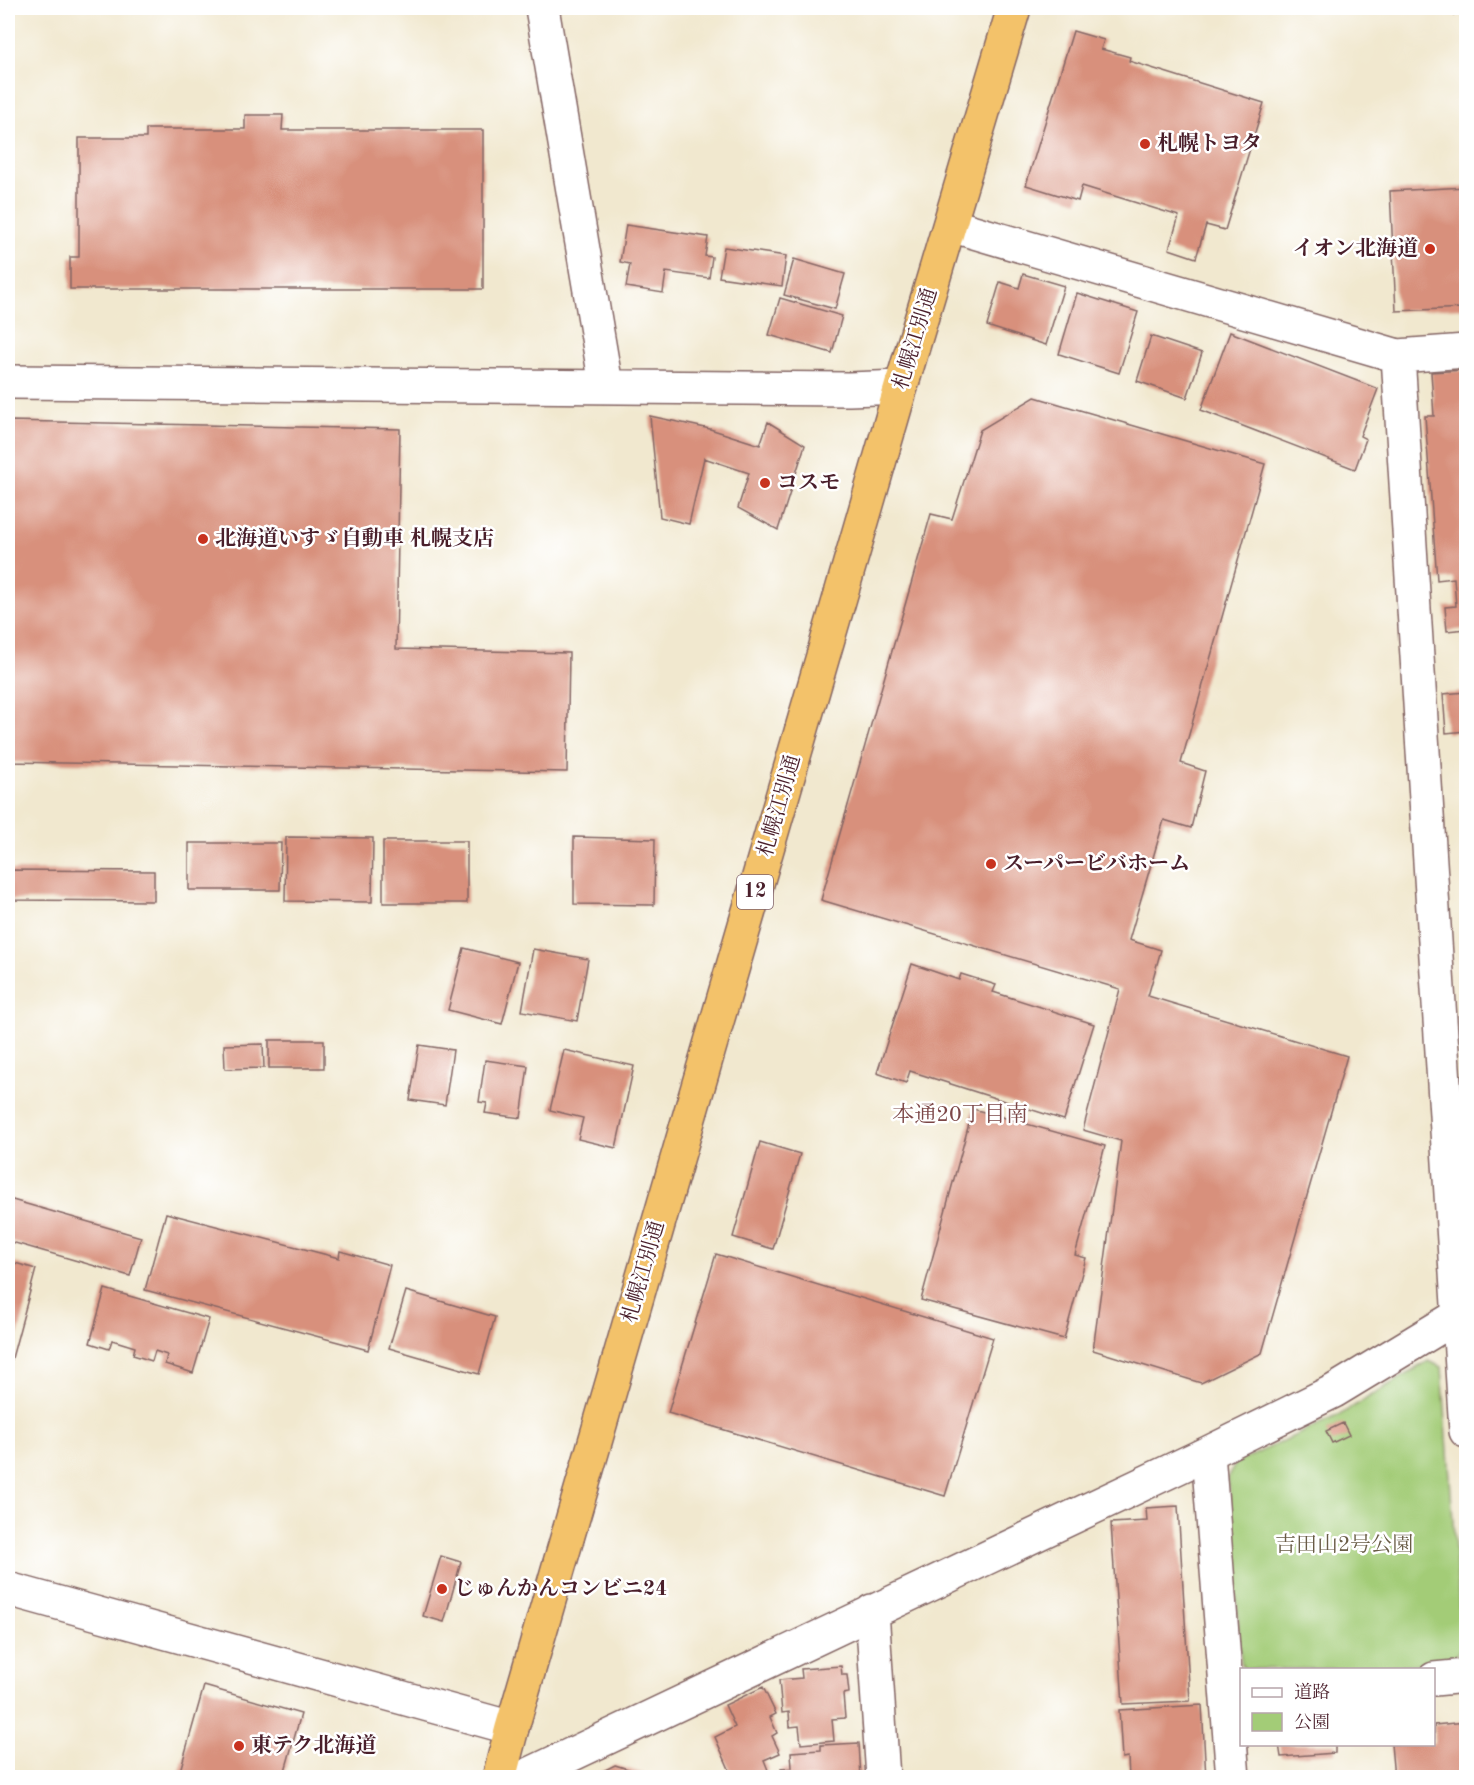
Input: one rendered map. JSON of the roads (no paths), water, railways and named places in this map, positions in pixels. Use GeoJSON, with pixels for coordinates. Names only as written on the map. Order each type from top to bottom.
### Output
{"type":"FeatureCollection","features":[{"type":"Feature","properties":{"kind":"highway","name":"札幌江別通"},"geometry":{"type":"LineString","coordinates":[[499,1778],[901,387],[1014,8]]}},
{"type":"Feature","properties":{"kind":"street"},"geometry":{"type":"LineString","coordinates":[[542,8],[606,385]]}},
{"type":"Feature","properties":{"kind":"street"},"geometry":{"type":"LineString","coordinates":[[950,225],[1398,356],[1467,351]]}},
{"type":"Feature","properties":{"kind":"street"},"geometry":{"type":"LineString","coordinates":[[1398,356],[1463,1313],[1467,1431]]}},
{"type":"Feature","properties":{"kind":"street"},"geometry":{"type":"LineString","coordinates":[[8,382],[606,385],[849,389],[901,387]]}},
{"type":"Feature","properties":{"kind":"street"},"geometry":{"type":"LineString","coordinates":[[522,1778],[1334,1391],[1463,1313]]}},
{"type":"Feature","properties":{"kind":"street"},"geometry":{"type":"LineString","coordinates":[[1208,1453],[1234,1695],[1233,1778]]}},
{"type":"Feature","properties":{"kind":"street"},"geometry":{"type":"LineString","coordinates":[[8,1589],[512,1728]]}},
{"type":"Feature","properties":{"kind":"street"},"geometry":{"type":"LineString","coordinates":[[872,1611],[883,1778]]}},
{"type":"Feature","properties":{"kind":"street"},"geometry":{"type":"LineString","coordinates":[[1435,1679],[1467,1676]]}},
{"type":"Feature","properties":{"kind":"place","name":"札幌トヨタ"},"geometry":{"type":"Point","coordinates":[1145,144]}},
{"type":"Feature","properties":{"kind":"place","name":"イオン北海道"},"geometry":{"type":"Point","coordinates":[1430,249]}},
{"type":"Feature","properties":{"kind":"place","name":"コスモ"},"geometry":{"type":"Point","coordinates":[765,483]}},
{"type":"Feature","properties":{"kind":"place","name":"北海道いすゞ自動車 札幌支店"},"geometry":{"type":"Point","coordinates":[203,539]}},
{"type":"Feature","properties":{"kind":"place","name":"スーパービバホーム"},"geometry":{"type":"Point","coordinates":[991,864]}},
{"type":"Feature","properties":{"kind":"place","name":"じゅんかんコンビニ24"},"geometry":{"type":"Point","coordinates":[442,1589]}},
{"type":"Feature","properties":{"kind":"place","name":"東テク北海道"},"geometry":{"type":"Point","coordinates":[239,1746]}},
{"type":"Feature","properties":{"kind":"district","name":"本通20丁目南"},"geometry":{"type":"Point","coordinates":[960,1115]}},
{"type":"Feature","properties":{"kind":"park label","name":"吉田山2号公園"},"geometry":{"type":"Point","coordinates":[1344,1545]}}]}
